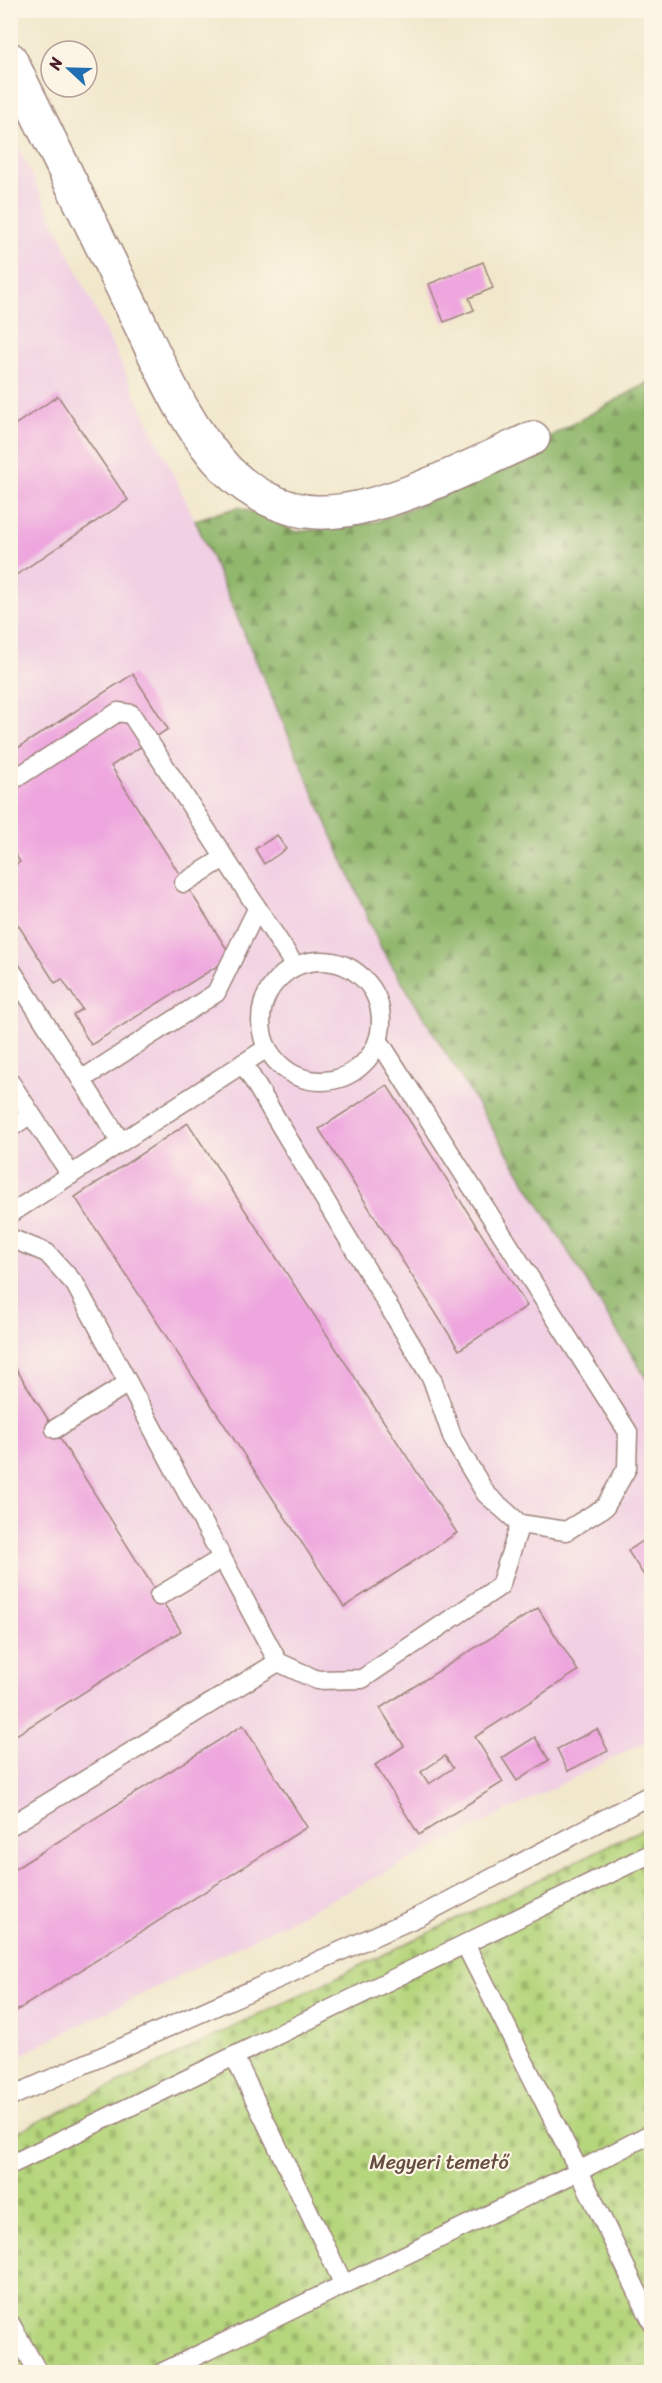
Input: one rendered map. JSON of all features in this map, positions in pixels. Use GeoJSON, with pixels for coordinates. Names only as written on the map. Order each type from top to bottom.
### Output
{"type":"FeatureCollection","features":[{"type":"Feature","properties":{"kind":"street"},"geometry":{"type":"LineString","coordinates":[[10,59],[173,390],[204,443],[244,486],[287,507],[315,512],[345,511],[376,504],[433,482],[533,438]]}},
{"type":"Feature","properties":{"kind":"lane"},"geometry":{"type":"LineString","coordinates":[[10,782],[118,712],[131,714],[294,966]]}},
{"type":"Feature","properties":{"kind":"lane"},"geometry":{"type":"LineString","coordinates":[[184,883],[224,858]]}},
{"type":"Feature","properties":{"kind":"lane"},"geometry":{"type":"LineString","coordinates":[[81,1080],[216,993],[257,909]]}},
{"type":"Feature","properties":{"kind":"lane"},"geometry":{"type":"LineString","coordinates":[[314,960],[334,961],[354,969],[369,982],[379,1000],[382,1021],[379,1041],[369,1058],[354,1072],[335,1080],[315,1081],[296,1076],[279,1064],[267,1048],[261,1030],[262,1011],[268,992],[279,977],[294,966],[314,960]]}},
{"type":"Feature","properties":{"kind":"lane"},"geometry":{"type":"LineString","coordinates":[[10,968],[121,1142]]}},
{"type":"Feature","properties":{"kind":"lane"},"geometry":{"type":"LineString","coordinates":[[243,1063],[432,1379],[453,1439],[486,1494],[520,1524],[566,1531],[605,1507],[627,1468],[628,1432],[379,1041]]}},
{"type":"Feature","properties":{"kind":"lane"},"geometry":{"type":"LineString","coordinates":[[10,1214],[267,1048]]}},
{"type":"Feature","properties":{"kind":"lane"},"geometry":{"type":"LineString","coordinates":[[10,1082],[70,1175]]}},
{"type":"Feature","properties":{"kind":"lane"},"geometry":{"type":"LineString","coordinates":[[10,1128],[31,1114]]}},
{"type":"Feature","properties":{"kind":"lane"},"geometry":{"type":"LineString","coordinates":[[10,1238],[47,1253],[75,1284],[278,1662],[317,1680],[362,1679],[500,1586],[520,1524]]}},
{"type":"Feature","properties":{"kind":"lane"},"geometry":{"type":"LineString","coordinates":[[55,1429],[128,1383]]}},
{"type":"Feature","properties":{"kind":"lane"},"geometry":{"type":"LineString","coordinates":[[159,1596],[222,1558]]}},
{"type":"Feature","properties":{"kind":"lane"},"geometry":{"type":"LineString","coordinates":[[10,1826],[278,1662]]}},
{"type":"Feature","properties":{"kind":"lane"},"geometry":{"type":"LineString","coordinates":[[10,2097],[420,1916],[651,1794]]}},
{"type":"Feature","properties":{"kind":"lane"},"geometry":{"type":"LineString","coordinates":[[10,2165],[651,1853]]}},
{"type":"Feature","properties":{"kind":"lane"},"geometry":{"type":"LineString","coordinates":[[465,1944],[579,2171],[651,2322]]}},
{"type":"Feature","properties":{"kind":"lane"},"geometry":{"type":"LineString","coordinates":[[234,2056],[344,2285]]}},
{"type":"Feature","properties":{"kind":"lane"},"geometry":{"type":"LineString","coordinates":[[163,2373],[579,2171],[651,2133]]}},
{"type":"Feature","properties":{"kind":"lane"},"geometry":{"type":"LineString","coordinates":[[10,2323],[38,2373]]}},
{"type":"Feature","properties":{"kind":"shaded area"},"geometry":{"type":"Polygon","coordinates":[[[10,129],[195,520],[380,946],[652,1386],[651,1739],[11,2060],[10,129]]]}},
{"type":"Feature","properties":{"kind":"green space"},"geometry":{"type":"Polygon","coordinates":[[[651,381],[651,1386],[380,946],[195,520],[239,507],[297,532],[375,522],[439,497],[651,381]]]}},
{"type":"Feature","properties":{"kind":"green space","name":"Megyeri temető"},"geometry":{"type":"Polygon","coordinates":[[[651,1825],[651,2372],[11,2372],[11,2135],[651,1825]]]}},
{"type":"Feature","properties":{"kind":"building"},"geometry":{"type":"Polygon","coordinates":[[[483,262],[493,288],[469,298],[474,310],[444,322],[429,284],[483,262]]]}},
{"type":"Feature","properties":{"kind":"building"},"geometry":{"type":"Polygon","coordinates":[[[58,396],[128,500],[10,579],[10,428],[58,396]]]}},
{"type":"Feature","properties":{"kind":"building"},"geometry":{"type":"Polygon","coordinates":[[[133,674],[168,729],[111,766],[228,951],[227,960],[91,1045],[73,1015],[82,1009],[62,979],[55,983],[10,912],[10,868],[20,862],[10,846],[10,753],[133,674]]]}},
{"type":"Feature","properties":{"kind":"building"},"geometry":{"type":"Polygon","coordinates":[[[277,835],[286,849],[264,864],[255,849],[277,835]]]}},
{"type":"Feature","properties":{"kind":"building"},"geometry":{"type":"Polygon","coordinates":[[[387,1085],[527,1306],[459,1350],[319,1129],[387,1085]]]}},
{"type":"Feature","properties":{"kind":"building"},"geometry":{"type":"Polygon","coordinates":[[[188,1123],[457,1533],[344,1607],[75,1197],[188,1123]]]}},
{"type":"Feature","properties":{"kind":"building"},"geometry":{"type":"Polygon","coordinates":[[[10,1359],[181,1631],[10,1739],[10,1359]]]}},
{"type":"Feature","properties":{"kind":"building"},"geometry":{"type":"Polygon","coordinates":[[[652,1535],[652,1588],[628,1551],[652,1535]]]}},
{"type":"Feature","properties":{"kind":"building"},"geometry":{"type":"Polygon","coordinates":[[[538,1608],[578,1671],[475,1737],[503,1782],[419,1835],[375,1765],[404,1746],[380,1708],[538,1608]],[[445,1756],[421,1772],[429,1784],[453,1768],[445,1756]]]}},
{"type":"Feature","properties":{"kind":"building"},"geometry":{"type":"Polygon","coordinates":[[[243,1725],[307,1827],[10,2015],[10,1872],[243,1725]]]}},
{"type":"Feature","properties":{"kind":"building"},"geometry":{"type":"Polygon","coordinates":[[[597,1729],[608,1751],[568,1771],[557,1749],[597,1729]]]}},
{"type":"Feature","properties":{"kind":"building"},"geometry":{"type":"Polygon","coordinates":[[[535,1737],[549,1760],[517,1781],[502,1758],[535,1737]]]}}]}
